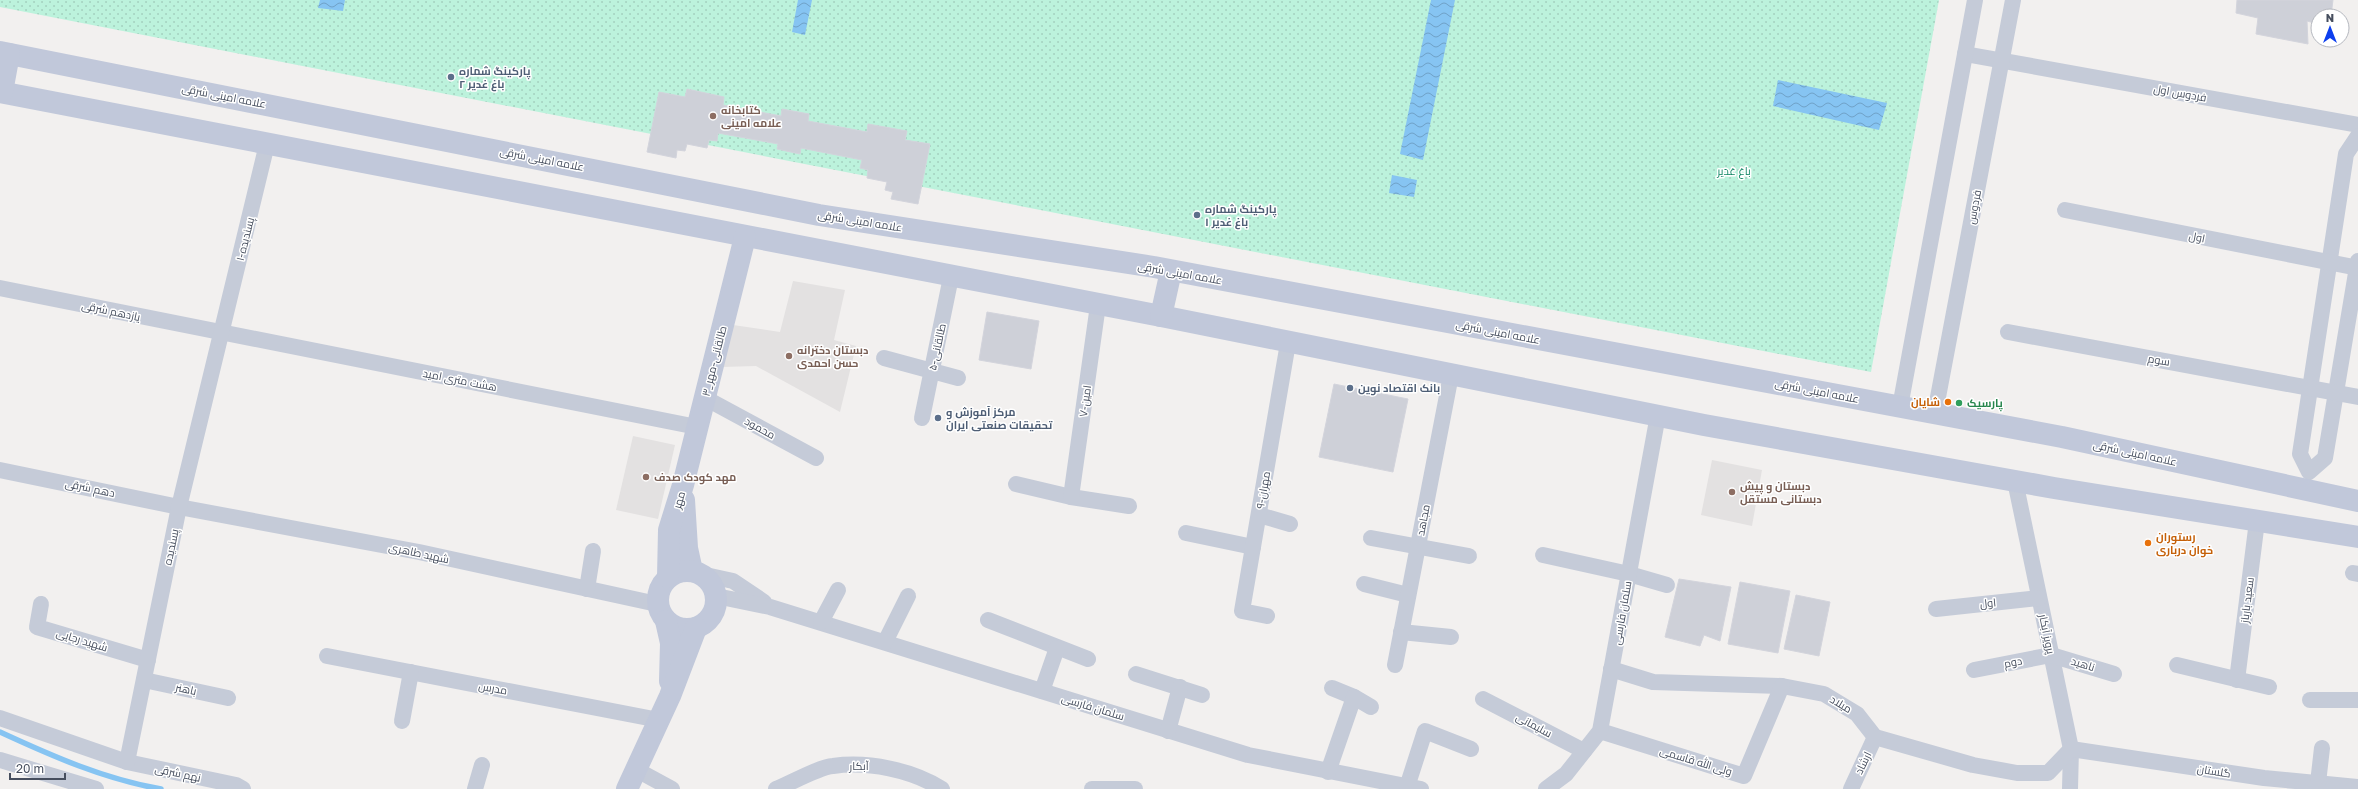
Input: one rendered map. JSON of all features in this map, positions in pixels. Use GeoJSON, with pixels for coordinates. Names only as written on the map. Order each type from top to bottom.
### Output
{"type":"FeatureCollection","features":[{"type":"Feature","properties":{"kind":"main road"},"geometry":{"type":"LineString","coordinates":[[5,53],[1,92],[951,277],[1161,316],[1288,343],[1658,415],[2015,481],[2358,537]]}},
{"type":"Feature","properties":{"kind":"main road","name":"علامه امینی شرقی"},"geometry":{"type":"LineString","coordinates":[[5,53],[819,215],[1171,271],[2062,437],[2358,501]]}},
{"type":"Feature","properties":{"kind":"main road","name":"۳_طالقانی-مهر"},"geometry":{"type":"LineString","coordinates":[[683,485],[745,237]]}},
{"type":"Feature","properties":{"kind":"main road"},"geometry":{"type":"LineString","coordinates":[[1161,316],[1171,271]]}},
{"type":"Feature","properties":{"kind":"main road","name":"مهر"},"geometry":{"type":"LineString","coordinates":[[683,485],[686,548],[696,572]]}},
{"type":"Feature","properties":{"kind":"main road","name":"مهر"},"geometry":{"type":"LineString","coordinates":[[668,577],[669,530],[683,485]]}},
{"type":"Feature","properties":{"kind":"main road"},"geometry":{"type":"LineString","coordinates":[[662,612],[680,629],[696,628],[710,619],[716,604],[716,596],[713,587],[696,572],[675,572],[668,577],[659,589],[662,612],[671,643],[670,696]]}},
{"type":"Feature","properties":{"kind":"main road"},"geometry":{"type":"LineString","coordinates":[[627,789],[670,696],[696,628]]}},
{"type":"Feature","properties":{"kind":"street"},"geometry":{"type":"LineString","coordinates":[[1900,407],[1975,0]]}},
{"type":"Feature","properties":{"kind":"street","name":"فردوس"},"geometry":{"type":"LineString","coordinates":[[1935,413],[2013,0]]}},
{"type":"Feature","properties":{"kind":"street","name":"فردوس اول"},"geometry":{"type":"LineString","coordinates":[[1965,54],[2358,125]]}},
{"type":"Feature","properties":{"kind":"street"},"geometry":{"type":"LineString","coordinates":[[2358,136],[2346,154],[2300,454],[2309,472],[2325,458],[2358,266]]}},
{"type":"Feature","properties":{"kind":"street","name":"۱-پسندیده"},"geometry":{"type":"LineString","coordinates":[[222,333],[267,144]]}},
{"type":"Feature","properties":{"kind":"street","name":"اول"},"geometry":{"type":"LineString","coordinates":[[2065,210],[2330,263],[2358,266]]}},
{"type":"Feature","properties":{"kind":"street","name":"۵-طالقانی"},"geometry":{"type":"LineString","coordinates":[[922,418],[951,277]]}},
{"type":"Feature","properties":{"kind":"street","name":"یازدهم شرقی"},"geometry":{"type":"LineString","coordinates":[[0,288],[222,333]]}},
{"type":"Feature","properties":{"kind":"street","name":"۷-امین"},"geometry":{"type":"LineString","coordinates":[[1071,496],[1098,305]]}},
{"type":"Feature","properties":{"kind":"street","name":"سوم"},"geometry":{"type":"LineString","coordinates":[[2008,332],[2358,397]]}},
{"type":"Feature","properties":{"kind":"street","name":"هشت متری امید"},"geometry":{"type":"LineString","coordinates":[[222,333],[697,427]]}},
{"type":"Feature","properties":{"kind":"street","name":"پسندیده"},"geometry":{"type":"LineString","coordinates":[[127,762],[179,507],[222,333]]}},
{"type":"Feature","properties":{"kind":"street","name":"۹-مهران"},"geometry":{"type":"LineString","coordinates":[[1267,616],[1242,611],[1288,343]]}},
{"type":"Feature","properties":{"kind":"street"},"geometry":{"type":"LineString","coordinates":[[884,358],[958,378]]}},
{"type":"Feature","properties":{"kind":"street","name":"مجاهد"},"geometry":{"type":"LineString","coordinates":[[1395,665],[1451,375]]}},
{"type":"Feature","properties":{"kind":"street","name":"محمود"},"geometry":{"type":"LineString","coordinates":[[705,398],[816,458]]}},
{"type":"Feature","properties":{"kind":"street","name":"سلمان فارسی"},"geometry":{"type":"LineString","coordinates":[[1546,789],[1566,774],[1600,731],[1658,415]]}},
{"type":"Feature","properties":{"kind":"street","name":"دهم شرقی"},"geometry":{"type":"LineString","coordinates":[[0,470],[179,507]]}},
{"type":"Feature","properties":{"kind":"street","name":"پرویز آبکار"},"geometry":{"type":"LineString","coordinates":[[2015,481],[2071,749],[2070,789]]}},
{"type":"Feature","properties":{"kind":"street"},"geometry":{"type":"LineString","coordinates":[[1016,484],[1071,496],[1129,506]]}},
{"type":"Feature","properties":{"kind":"street","name":"شهید طاهری"},"geometry":{"type":"LineString","coordinates":[[179,507],[419,552],[587,589],[662,612]]}},
{"type":"Feature","properties":{"kind":"street"},"geometry":{"type":"LineString","coordinates":[[1259,515],[1290,524]]}},
{"type":"Feature","properties":{"kind":"street","name":"سعید باریاز"},"geometry":{"type":"LineString","coordinates":[[2237,680],[2257,521]]}},
{"type":"Feature","properties":{"kind":"street"},"geometry":{"type":"LineString","coordinates":[[1186,533],[1253,547]]}},
{"type":"Feature","properties":{"kind":"street"},"geometry":{"type":"LineString","coordinates":[[1371,538],[1417,548],[1469,556]]}},
{"type":"Feature","properties":{"kind":"street"},"geometry":{"type":"LineString","coordinates":[[587,589],[593,551]]}},
{"type":"Feature","properties":{"kind":"street"},"geometry":{"type":"LineString","coordinates":[[1542,555],[1667,584]]}},
{"type":"Feature","properties":{"kind":"street","name":"سلمان فارسی"},"geometry":{"type":"LineString","coordinates":[[696,572],[733,581],[770,607]]}},
{"type":"Feature","properties":{"kind":"street"},"geometry":{"type":"LineString","coordinates":[[1364,584],[1408,595]]}},
{"type":"Feature","properties":{"kind":"street"},"geometry":{"type":"LineString","coordinates":[[821,622],[838,590]]}},
{"type":"Feature","properties":{"kind":"street","name":"سلمان فارسی"},"geometry":{"type":"LineString","coordinates":[[716,596],[770,607],[821,622],[1248,755],[1414,788]]}},
{"type":"Feature","properties":{"kind":"street"},"geometry":{"type":"LineString","coordinates":[[885,642],[908,596]]}},
{"type":"Feature","properties":{"kind":"street","name":"اول"},"geometry":{"type":"LineString","coordinates":[[1936,609],[2039,598]]}},
{"type":"Feature","properties":{"kind":"street","name":"شهید رجایی"},"geometry":{"type":"LineString","coordinates":[[41,604],[37,627],[148,660]]}},
{"type":"Feature","properties":{"kind":"street"},"geometry":{"type":"LineString","coordinates":[[988,620],[1088,659]]}},
{"type":"Feature","properties":{"kind":"street"},"geometry":{"type":"LineString","coordinates":[[1401,632],[1451,637]]}},
{"type":"Feature","properties":{"kind":"street"},"geometry":{"type":"LineString","coordinates":[[1042,691],[1057,648]]}},
{"type":"Feature","properties":{"kind":"street","name":"دوم"},"geometry":{"type":"LineString","coordinates":[[1974,670],[2051,655]]}},
{"type":"Feature","properties":{"kind":"street","name":"ناهید"},"geometry":{"type":"LineString","coordinates":[[2051,655],[2114,674]]}},
{"type":"Feature","properties":{"kind":"street","name":"مدرس"},"geometry":{"type":"LineString","coordinates":[[327,656],[659,720]]}},
{"type":"Feature","properties":{"kind":"street"},"geometry":{"type":"LineString","coordinates":[[2177,665],[2269,687]]}},
{"type":"Feature","properties":{"kind":"street","name":"میلاد"},"geometry":{"type":"LineString","coordinates":[[1611,669],[1653,682],[1782,686],[1824,694],[1857,714],[1876,737]]}},
{"type":"Feature","properties":{"kind":"street"},"geometry":{"type":"LineString","coordinates":[[402,721],[411,672]]}},
{"type":"Feature","properties":{"kind":"street"},"geometry":{"type":"LineString","coordinates":[[1136,674],[1202,695]]}},
{"type":"Feature","properties":{"kind":"street","name":"باهنر"},"geometry":{"type":"LineString","coordinates":[[144,680],[228,698]]}},
{"type":"Feature","properties":{"kind":"street","name":"ولی الله قاسمی"},"geometry":{"type":"LineString","coordinates":[[1600,731],[1744,776],[1782,686]]}},
{"type":"Feature","properties":{"kind":"street"},"geometry":{"type":"LineString","coordinates":[[1168,731],[1180,687]]}},
{"type":"Feature","properties":{"kind":"street"},"geometry":{"type":"LineString","coordinates":[[1332,688],[1354,697],[1371,707]]}},
{"type":"Feature","properties":{"kind":"street"},"geometry":{"type":"LineString","coordinates":[[1328,772],[1354,697]]}},
{"type":"Feature","properties":{"kind":"street","name":"سلیمانی"},"geometry":{"type":"LineString","coordinates":[[1483,699],[1584,752]]}},
{"type":"Feature","properties":{"kind":"street"},"geometry":{"type":"LineString","coordinates":[[2310,700],[2358,700]]}},
{"type":"Feature","properties":{"kind":"street","name":"نهم شرقی"},"geometry":{"type":"LineString","coordinates":[[0,718],[127,762],[236,785],[243,789]]}},
{"type":"Feature","properties":{"kind":"street"},"geometry":{"type":"LineString","coordinates":[[1414,788],[1425,731],[1471,749]]}},
{"type":"Feature","properties":{"kind":"street"},"geometry":{"type":"LineString","coordinates":[[1876,737],[1973,765],[2017,773],[2048,773],[2071,749]]}},
{"type":"Feature","properties":{"kind":"street","name":"ارشاد"},"geometry":{"type":"LineString","coordinates":[[1851,789],[1876,737]]}},
{"type":"Feature","properties":{"kind":"street"},"geometry":{"type":"LineString","coordinates":[[2318,783],[2322,748]]}},
{"type":"Feature","properties":{"kind":"street","name":"گلستان"},"geometry":{"type":"LineString","coordinates":[[2071,749],[2264,778],[2358,786]]}},
{"type":"Feature","properties":{"kind":"street"},"geometry":{"type":"LineString","coordinates":[[0,760],[96,789]]}},
{"type":"Feature","properties":{"kind":"street"},"geometry":{"type":"LineString","coordinates":[[475,789],[482,765]]}},
{"type":"Feature","properties":{"kind":"street","name":"آبکار"},"geometry":{"type":"LineString","coordinates":[[776,789],[832,766],[876,766],[929,781],[942,789]]}},
{"type":"Feature","properties":{"kind":"street"},"geometry":{"type":"LineString","coordinates":[[637,770],[672,789]]}},
{"type":"Feature","properties":{"kind":"street"},"geometry":{"type":"LineString","coordinates":[[1092,789],[1135,789]]}},
{"type":"Feature","properties":{"kind":"shaded area","name":"دبستان دخترانه حسن احمدی"},"geometry":{"type":"Polygon","coordinates":[[[793,281],[845,290],[834,340],[856,346],[840,412],[756,366],[722,367],[733,325],[780,332],[793,281]]]}},
{"type":"Feature","properties":{"kind":"shaded area","name":"مهد کودک صدف"},"geometry":{"type":"Polygon","coordinates":[[[633,436],[675,445],[658,519],[616,510],[633,436]]]}},
{"type":"Feature","properties":{"kind":"shaded area","name":"دبستان و پیش دبستانی مستقل"},"geometry":{"type":"Polygon","coordinates":[[[1712,460],[1762,470],[1752,526],[1701,515],[1712,460]]]}},
{"type":"Feature","properties":{"kind":"green space","name":"باغ غدیر"},"geometry":{"type":"Polygon","coordinates":[[[0,0],[1939,0],[1871,372],[0,7],[0,0]]]}},
{"type":"Feature","properties":{"kind":"water"},"geometry":{"type":"Polygon","coordinates":[[[320,0],[345,0],[343,11],[318,8],[320,0]]]}},
{"type":"Feature","properties":{"kind":"water"},"geometry":{"type":"Polygon","coordinates":[[[798,0],[812,0],[805,35],[792,32],[798,0]]]}},
{"type":"Feature","properties":{"kind":"water"},"geometry":{"type":"Polygon","coordinates":[[[1431,0],[1455,0],[1423,160],[1400,154],[1431,0]]]}},
{"type":"Feature","properties":{"kind":"water"},"geometry":{"type":"Polygon","coordinates":[[[1778,80],[1887,103],[1879,130],[1773,106],[1778,80]]]}},
{"type":"Feature","properties":{"kind":"water"},"geometry":{"type":"Polygon","coordinates":[[[1392,175],[1417,180],[1414,197],[1389,193],[1392,175]]]}},
{"type":"Feature","properties":{"kind":"building"},"geometry":{"type":"Polygon","coordinates":[[[2237,0],[2333,0],[2332,8],[2310,8],[2310,22],[2307,21],[2308,44],[2256,34],[2258,18],[2236,13],[2237,0]]]}},
{"type":"Feature","properties":{"kind":"building"},"geometry":{"type":"Polygon","coordinates":[[[687,89],[724,97],[723,105],[781,116],[782,109],[809,114],[808,121],[867,132],[868,124],[907,131],[905,140],[930,144],[918,204],[891,199],[893,192],[885,190],[887,182],[867,178],[868,170],[860,168],[862,160],[801,148],[800,154],[777,149],[778,144],[718,133],[717,141],[709,140],[707,148],[687,144],[685,151],[677,150],[676,158],[647,152],[659,92],[685,97],[687,89]]]}},
{"type":"Feature","properties":{"kind":"building"},"geometry":{"type":"Polygon","coordinates":[[[987,312],[1039,321],[1031,369],[979,360],[987,312]]]}},
{"type":"Feature","properties":{"kind":"building"},"geometry":{"type":"Polygon","coordinates":[[[1334,384],[1408,399],[1393,472],[1319,457],[1334,384]]]}},
{"type":"Feature","properties":{"kind":"building"},"geometry":{"type":"Polygon","coordinates":[[[1679,579],[1731,587],[1720,641],[1704,635],[1700,646],[1665,637],[1679,579]]]}},
{"type":"Feature","properties":{"kind":"building"},"geometry":{"type":"Polygon","coordinates":[[[1740,582],[1790,591],[1778,653],[1728,644],[1740,582]]]}},
{"type":"Feature","properties":{"kind":"building"},"geometry":{"type":"Polygon","coordinates":[[[1796,595],[1830,602],[1819,656],[1784,649],[1796,595]]]}},
{"type":"Feature","properties":{"kind":"waterway"},"geometry":{"type":"LineString","coordinates":[[0,732],[79,766],[140,785],[161,789]]}},
{"type":"Feature","properties":{"kind":"place","name":"پارکینگ شماره ۲ باغ غدیر"},"geometry":{"type":"Point","coordinates":[451,77]}},
{"type":"Feature","properties":{"kind":"place","name":"کتابخانه علامه امینی"},"geometry":{"type":"Point","coordinates":[713,116]}},
{"type":"Feature","properties":{"kind":"place","name":"پارکینگ شماره ۱ باغ غدیر"},"geometry":{"type":"Point","coordinates":[1197,215]}},
{"type":"Feature","properties":{"kind":"place","name":"دبستان دخترانه حسن احمدی"},"geometry":{"type":"Point","coordinates":[789,356]}},
{"type":"Feature","properties":{"kind":"place","name":"بانک اقتصاد نوین"},"geometry":{"type":"Point","coordinates":[1350,388]}},
{"type":"Feature","properties":{"kind":"place","name":"شایان"},"geometry":{"type":"Point","coordinates":[1948,402]}},
{"type":"Feature","properties":{"kind":"place","name":"پارسیک"},"geometry":{"type":"Point","coordinates":[1959,403]}},
{"type":"Feature","properties":{"kind":"place","name":"مرکز آموزش و تحقیقات صنعتی ایران"},"geometry":{"type":"Point","coordinates":[938,418]}},
{"type":"Feature","properties":{"kind":"place","name":"مهد کودک صدف"},"geometry":{"type":"Point","coordinates":[646,477]}},
{"type":"Feature","properties":{"kind":"place","name":"دبستان و پیش دبستانی مستقل"},"geometry":{"type":"Point","coordinates":[1732,492]}},
{"type":"Feature","properties":{"kind":"place","name":"رستوران خوان درباری"},"geometry":{"type":"Point","coordinates":[2148,543]}}]}
